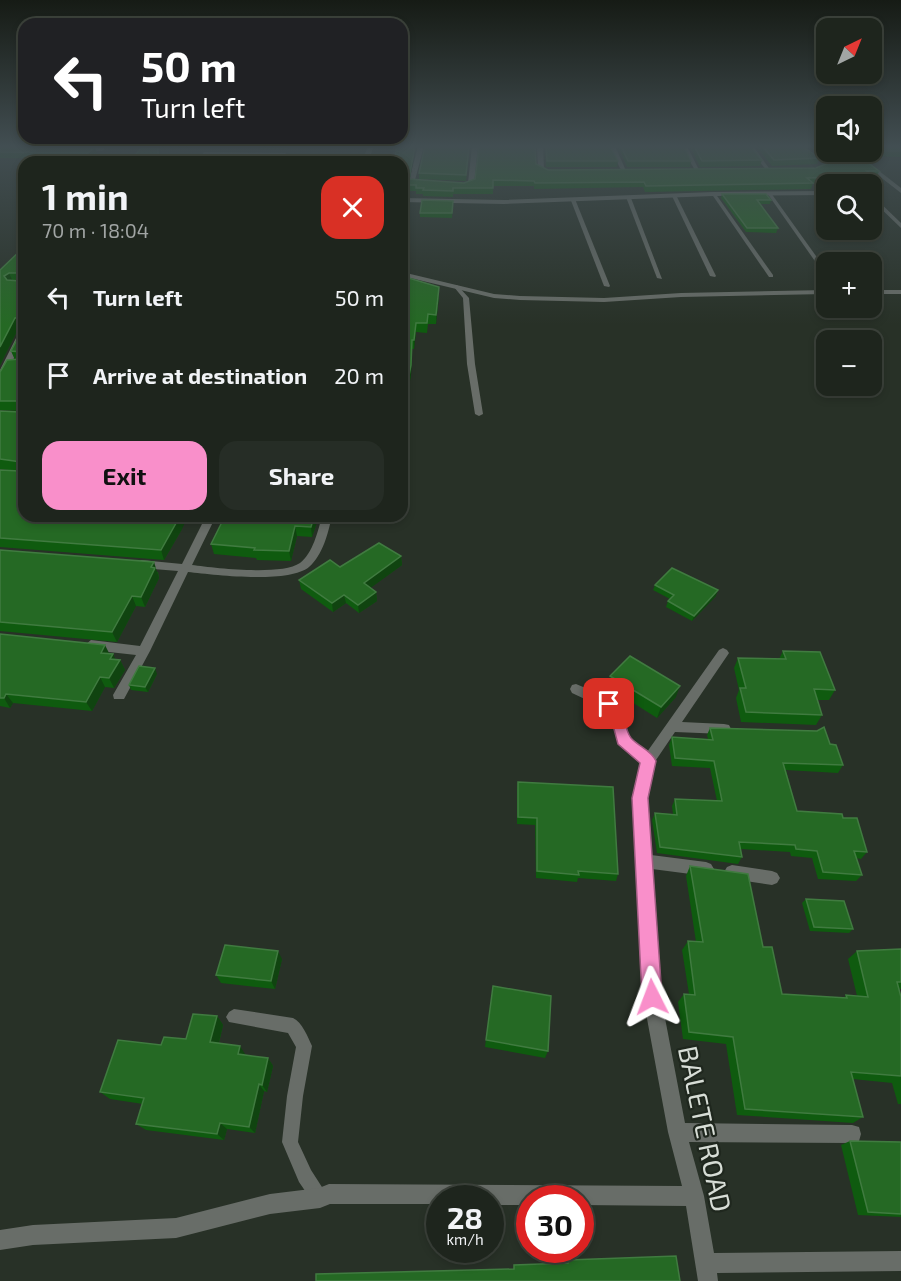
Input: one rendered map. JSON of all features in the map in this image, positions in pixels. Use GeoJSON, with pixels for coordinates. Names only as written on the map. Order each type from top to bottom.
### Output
{"type":"FeatureCollection","features":[{"type":"Feature","properties":{"kind":"street"},"geometry":{"type":"LineString","coordinates":[[882,206],[901,226]]}},
{"type":"Feature","properties":{"kind":"street"},"geometry":{"type":"LineString","coordinates":[[408,275],[494,296],[603,300],[681,295],[816,292]]}},
{"type":"Feature","properties":{"kind":"street"},"geometry":{"type":"LineString","coordinates":[[882,292],[901,292]]}},
{"type":"Feature","properties":{"kind":"street"},"geometry":{"type":"LineString","coordinates":[[0,378],[11,364],[18,346]]}},
{"type":"Feature","properties":{"kind":"street"},"geometry":{"type":"LineString","coordinates":[[119,694],[144,651],[208,522]]}},
{"type":"Feature","properties":{"kind":"street"},"geometry":{"type":"LineString","coordinates":[[128,563],[262,574],[285,572],[302,567],[317,549],[325,522]]}},
{"type":"Feature","properties":{"kind":"street"},"geometry":{"type":"LineString","coordinates":[[84,645],[144,651]]}},
{"type":"Feature","properties":{"kind":"street","name":"BALETE ROAD"},"geometry":{"type":"LineString","coordinates":[[706,1272],[694,1196],[677,1132],[652,997],[640,798],[648,761],[674,727],[723,653]]}},
{"type":"Feature","properties":{"kind":"street"},"geometry":{"type":"LineString","coordinates":[[576,689],[609,704],[616,712],[623,740],[648,761]]}},
{"type":"Feature","properties":{"kind":"street"},"geometry":{"type":"LineString","coordinates":[[674,727],[737,730]]}},
{"type":"Feature","properties":{"kind":"street"},"geometry":{"type":"LineString","coordinates":[[645,861],[772,878]]}},
{"type":"Feature","properties":{"kind":"street"},"geometry":{"type":"LineString","coordinates":[[677,1132],[852,1134]]}},
{"type":"Feature","properties":{"kind":"street"},"geometry":{"type":"LineString","coordinates":[[0,1240],[33,1235],[176,1228],[270,1204],[320,1198],[329,1194],[694,1196]]}},
{"type":"Feature","properties":{"kind":"street"},"geometry":{"type":"LineString","coordinates":[[706,1272],[901,1261]]}},
{"type":"Feature","properties":{"kind":"lane"},"geometry":{"type":"LineString","coordinates":[[575,206],[607,286]]}},
{"type":"Feature","properties":{"kind":"lane"},"geometry":{"type":"LineString","coordinates":[[631,206],[660,278]]}},
{"type":"Feature","properties":{"kind":"lane"},"geometry":{"type":"LineString","coordinates":[[678,206],[713,276]]}},
{"type":"Feature","properties":{"kind":"lane"},"geometry":{"type":"LineString","coordinates":[[721,206],[771,276]]}},
{"type":"Feature","properties":{"kind":"lane"},"geometry":{"type":"LineString","coordinates":[[777,206],[816,259]]}},
{"type":"Feature","properties":{"kind":"lane"},"geometry":{"type":"LineString","coordinates":[[457,287],[466,298],[471,363],[479,414]]}},
{"type":"Feature","properties":{"kind":"lane"},"geometry":{"type":"LineString","coordinates":[[234,1017],[293,1026],[301,1037],[304,1046],[290,1142],[305,1176],[320,1198]]}},
{"type":"Feature","properties":{"kind":"building"},"geometry":{"type":"Polygon","coordinates":[[[421,206],[453,206],[452,213],[420,213],[421,206]]]}},
{"type":"Feature","properties":{"kind":"building"},"geometry":{"type":"Polygon","coordinates":[[[731,206],[761,206],[778,228],[747,228],[731,206]]]}},
{"type":"Feature","properties":{"kind":"building"},"geometry":{"type":"Polygon","coordinates":[[[18,253],[18,273],[9,273],[4,276],[7,280],[18,281],[18,318],[15,318],[0,347],[0,270],[18,253]]]}},
{"type":"Feature","properties":{"kind":"building"},"geometry":{"type":"Polygon","coordinates":[[[408,278],[439,287],[436,315],[428,314],[427,323],[416,323],[414,340],[412,340],[408,381],[408,278]]]}},
{"type":"Feature","properties":{"kind":"building"},"geometry":{"type":"Polygon","coordinates":[[[18,338],[18,352],[11,351],[18,338]]]}},
{"type":"Feature","properties":{"kind":"building"},"geometry":{"type":"Polygon","coordinates":[[[18,359],[18,401],[0,401],[0,372],[7,360],[18,359]]]}},
{"type":"Feature","properties":{"kind":"building"},"geometry":{"type":"Polygon","coordinates":[[[0,411],[18,412],[18,462],[0,459],[0,411]]]}},
{"type":"Feature","properties":{"kind":"building"},"geometry":{"type":"Polygon","coordinates":[[[0,470],[18,471],[18,522],[177,522],[161,550],[0,538],[0,470]]]}},
{"type":"Feature","properties":{"kind":"building"},"geometry":{"type":"Polygon","coordinates":[[[222,522],[312,522],[311,527],[295,526],[289,551],[254,550],[255,548],[211,544],[222,522]]]}},
{"type":"Feature","properties":{"kind":"building"},"geometry":{"type":"Polygon","coordinates":[[[379,543],[401,556],[364,583],[376,592],[358,605],[344,595],[332,603],[299,580],[330,560],[340,567],[379,543]]]}},
{"type":"Feature","properties":{"kind":"building"},"geometry":{"type":"Polygon","coordinates":[[[0,550],[154,562],[151,567],[155,568],[141,597],[132,596],[112,632],[0,622],[0,550]]]}},
{"type":"Feature","properties":{"kind":"building"},"geometry":{"type":"Polygon","coordinates":[[[672,568],[718,590],[694,616],[668,601],[674,595],[655,585],[672,568]]]}},
{"type":"Feature","properties":{"kind":"building"},"geometry":{"type":"Polygon","coordinates":[[[0,634],[105,645],[101,653],[113,654],[110,659],[120,660],[109,678],[100,677],[86,702],[6,694],[4,698],[0,698],[0,634]]]}},
{"type":"Feature","properties":{"kind":"building"},"geometry":{"type":"Polygon","coordinates":[[[783,651],[820,652],[835,690],[814,689],[822,715],[746,712],[740,688],[746,688],[738,658],[786,659],[783,651]]]}},
{"type":"Feature","properties":{"kind":"building"},"geometry":{"type":"Polygon","coordinates":[[[630,656],[680,686],[661,707],[610,676],[630,656]]]}},
{"type":"Feature","properties":{"kind":"building"},"geometry":{"type":"Polygon","coordinates":[[[139,666],[155,668],[145,687],[129,685],[139,666]]]}},
{"type":"Feature","properties":{"kind":"building"},"geometry":{"type":"Polygon","coordinates":[[[824,727],[830,744],[836,745],[843,765],[783,763],[797,811],[842,814],[843,818],[857,818],[867,852],[854,851],[862,875],[823,872],[817,851],[796,849],[795,845],[739,842],[742,857],[660,847],[655,813],[677,815],[675,799],[722,801],[714,761],[675,758],[672,737],[713,740],[710,728],[817,731],[824,727]]]}},
{"type":"Feature","properties":{"kind":"building"},"geometry":{"type":"Polygon","coordinates":[[[518,782],[613,787],[618,874],[578,871],[579,875],[537,871],[537,818],[518,817],[518,782]]]}},
{"type":"Feature","properties":{"kind":"building"},"geometry":{"type":"Polygon","coordinates":[[[690,866],[748,874],[763,947],[772,947],[782,994],[868,997],[857,951],[901,949],[901,982],[897,982],[901,997],[901,1076],[851,1072],[863,1117],[745,1109],[733,1037],[689,1032],[684,994],[695,995],[688,941],[703,942],[690,866]]]}},
{"type":"Feature","properties":{"kind":"building"},"geometry":{"type":"Polygon","coordinates":[[[806,899],[844,901],[853,929],[814,927],[806,899]]]}},
{"type":"Feature","properties":{"kind":"building"},"geometry":{"type":"Polygon","coordinates":[[[225,945],[278,951],[271,981],[216,975],[225,945]]]}},
{"type":"Feature","properties":{"kind":"building"},"geometry":{"type":"Polygon","coordinates":[[[493,986],[551,996],[548,1051],[486,1040],[493,986]]]}},
{"type":"Feature","properties":{"kind":"building"},"geometry":{"type":"Polygon","coordinates":[[[193,1014],[217,1016],[210,1042],[240,1046],[238,1054],[268,1058],[249,1127],[220,1123],[217,1134],[136,1124],[144,1098],[100,1092],[118,1040],[161,1045],[164,1037],[186,1039],[193,1014]]]}},
{"type":"Feature","properties":{"kind":"building"},"geometry":{"type":"Polygon","coordinates":[[[850,1141],[901,1142],[901,1214],[868,1212],[850,1141]]]}},
{"type":"Feature","properties":{"kind":"building"},"geometry":{"type":"Polygon","coordinates":[[[676,1256],[680,1281],[316,1281],[316,1274],[514,1269],[514,1265],[594,1263],[594,1259],[676,1256]]]}},
{"type":"Feature","properties":{"kind":"route"},"geometry":{"type":"LineString","coordinates":[[609,704],[616,712],[623,740],[648,761],[640,798],[652,997]]}}]}
